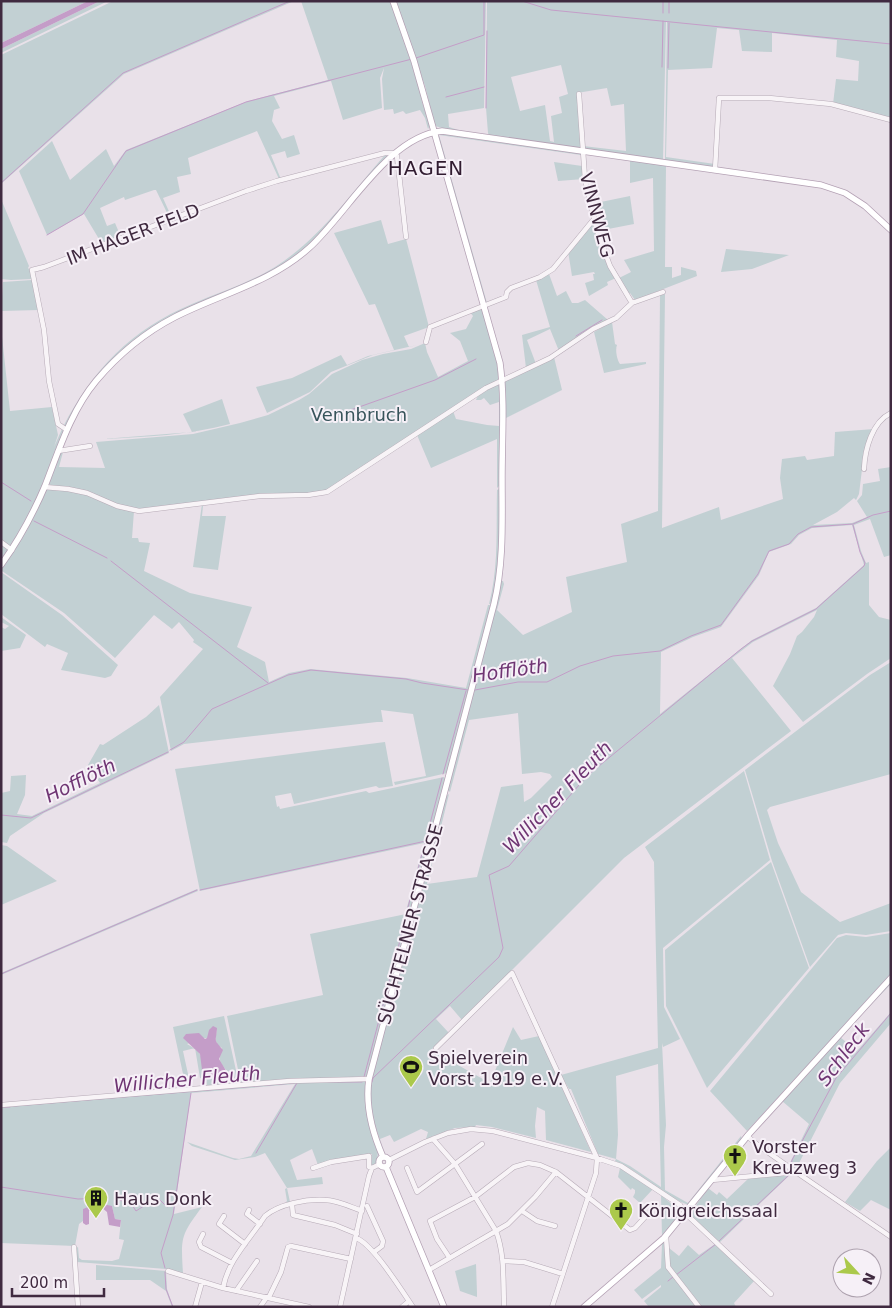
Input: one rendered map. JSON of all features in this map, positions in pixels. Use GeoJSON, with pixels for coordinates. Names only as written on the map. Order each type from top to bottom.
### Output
{"type":"FeatureCollection","features":[{"type":"Feature","properties":{"kind":"main road","name":"SÜCHTELNER STRASSE"},"geometry":{"type":"LineString","coordinates":[[386,1158],[370,1122],[368,1105],[369,1079],[472,690],[494,604],[501,565],[502,381],[500,363],[485,305],[413,59],[393,1]]}},
{"type":"Feature","properties":{"kind":"main road"},"geometry":{"type":"LineString","coordinates":[[1,565],[27,525],[78,408],[111,364],[134,343],[175,316],[266,278],[290,262],[332,225],[394,153],[412,141],[434,132],[442,131],[821,185],[845,193],[865,206],[891,230]]}},
{"type":"Feature","properties":{"kind":"main road"},"geometry":{"type":"LineString","coordinates":[[584,1307],[592,1304],[666,1236],[747,1136],[891,978]]}},
{"type":"Feature","properties":{"kind":"main road"},"geometry":{"type":"LineString","coordinates":[[386,1166],[382,1166],[380,1160],[386,1158],[389,1164],[386,1166],[444,1307]]}},
{"type":"Feature","properties":{"kind":"street","name":"VINNWEG"},"geometry":{"type":"LineString","coordinates":[[579,94],[585,179],[594,219],[610,266],[632,303]]}},
{"type":"Feature","properties":{"kind":"street"},"geometry":{"type":"LineString","coordinates":[[716,170],[719,98],[769,98],[832,104],[891,120]]}},
{"type":"Feature","properties":{"kind":"street","name":"IM HAGER FELD"},"geometry":{"type":"LineString","coordinates":[[67,430],[58,424],[49,381],[41,310],[32,270],[277,181],[386,152],[394,153]]}},
{"type":"Feature","properties":{"kind":"street"},"geometry":{"type":"LineString","coordinates":[[394,153],[397,156],[406,237]]}},
{"type":"Feature","properties":{"kind":"street"},"geometry":{"type":"LineString","coordinates":[[426,342],[430,327],[506,297],[507,292],[511,288],[548,273],[594,219]]}},
{"type":"Feature","properties":{"kind":"street"},"geometry":{"type":"LineString","coordinates":[[44,487],[86,493],[116,506],[139,511],[260,496],[308,495],[327,492],[486,388],[550,358],[594,329],[616,318],[632,303],[663,292]]}},
{"type":"Feature","properties":{"kind":"street"},"geometry":{"type":"LineString","coordinates":[[864,469],[864,454],[867,446],[880,420],[891,413]]}},
{"type":"Feature","properties":{"kind":"street"},"geometry":{"type":"LineString","coordinates":[[58,451],[90,446]]}},
{"type":"Feature","properties":{"kind":"street"},"geometry":{"type":"LineString","coordinates":[[1,542],[12,550]]}},
{"type":"Feature","properties":{"kind":"street"},"geometry":{"type":"LineString","coordinates":[[436,1048],[512,973],[597,1158],[596,1173],[552,1307]]}},
{"type":"Feature","properties":{"kind":"street"},"geometry":{"type":"LineString","coordinates":[[1,1105],[290,1081],[369,1079]]}},
{"type":"Feature","properties":{"kind":"street"},"geometry":{"type":"LineString","coordinates":[[386,1158],[448,1133],[472,1129],[493,1131],[621,1166],[680,1205],[685,1213],[771,1294]]}},
{"type":"Feature","properties":{"kind":"street"},"geometry":{"type":"LineString","coordinates":[[747,1136],[891,1237]]}},
{"type":"Feature","properties":{"kind":"street"},"geometry":{"type":"LineString","coordinates":[[433,1139],[455,1164],[496,1231],[500,1242],[504,1307]]}},
{"type":"Feature","properties":{"kind":"street"},"geometry":{"type":"LineString","coordinates":[[407,1168],[417,1192],[482,1144]]}},
{"type":"Feature","properties":{"kind":"street"},"geometry":{"type":"LineString","coordinates":[[313,1168],[332,1162],[369,1156],[368,1167],[372,1168]]}},
{"type":"Feature","properties":{"kind":"street"},"geometry":{"type":"LineString","coordinates":[[448,1257],[437,1239],[430,1221],[475,1197],[514,1166],[528,1163],[540,1165],[556,1172],[630,1230],[635,1228],[646,1216]]}},
{"type":"Feature","properties":{"kind":"street"},"geometry":{"type":"LineString","coordinates":[[372,1168],[380,1164]]}},
{"type":"Feature","properties":{"kind":"street"},"geometry":{"type":"LineString","coordinates":[[340,1307],[372,1168]]}},
{"type":"Feature","properties":{"kind":"street"},"geometry":{"type":"LineString","coordinates":[[429,1270],[448,1257],[508,1224],[556,1172]]}},
{"type":"Feature","properties":{"kind":"street"},"geometry":{"type":"LineString","coordinates":[[712,1180],[796,1172]]}},
{"type":"Feature","properties":{"kind":"street"},"geometry":{"type":"LineString","coordinates":[[223,1288],[225,1275],[232,1263],[272,1210],[292,1204],[326,1200],[362,1211]]}},
{"type":"Feature","properties":{"kind":"street"},"geometry":{"type":"LineString","coordinates":[[292,1204],[294,1216],[335,1225],[362,1240],[374,1252],[413,1307]]}},
{"type":"Feature","properties":{"kind":"street"},"geometry":{"type":"LineString","coordinates":[[367,1206],[383,1241],[382,1246],[374,1252]]}},
{"type":"Feature","properties":{"kind":"street"},"geometry":{"type":"LineString","coordinates":[[249,1210],[247,1214],[260,1224]]}},
{"type":"Feature","properties":{"kind":"street"},"geometry":{"type":"LineString","coordinates":[[522,1211],[537,1222],[555,1226]]}},
{"type":"Feature","properties":{"kind":"street"},"geometry":{"type":"LineString","coordinates":[[224,1216],[219,1224],[246,1244]]}},
{"type":"Feature","properties":{"kind":"street"},"geometry":{"type":"LineString","coordinates":[[203,1234],[199,1242],[201,1247],[232,1263]]}},
{"type":"Feature","properties":{"kind":"street"},"geometry":{"type":"LineString","coordinates":[[666,1236],[668,1267],[699,1307]]}},
{"type":"Feature","properties":{"kind":"street"},"geometry":{"type":"LineString","coordinates":[[260,1307],[268,1297],[281,1272],[288,1247],[291,1246],[351,1259]]}},
{"type":"Feature","properties":{"kind":"street"},"geometry":{"type":"LineString","coordinates":[[74,1247],[78,1307]]}},
{"type":"Feature","properties":{"kind":"street"},"geometry":{"type":"LineString","coordinates":[[236,1291],[257,1261]]}},
{"type":"Feature","properties":{"kind":"street"},"geometry":{"type":"LineString","coordinates":[[502,1261],[534,1264],[563,1274]]}},
{"type":"Feature","properties":{"kind":"street"},"geometry":{"type":"LineString","coordinates":[[168,1271],[223,1288],[309,1307]]}},
{"type":"Feature","properties":{"kind":"street"},"geometry":{"type":"LineString","coordinates":[[195,1307],[202,1282]]}},
{"type":"Feature","properties":{"kind":"street"},"geometry":{"type":"LineString","coordinates":[[402,1307],[409,1301]]}},
{"type":"Feature","properties":{"kind":"green space"},"geometry":{"type":"Polygon","coordinates":[[[1,1],[88,1],[1,43],[1,1]]]}},
{"type":"Feature","properties":{"kind":"green space"},"geometry":{"type":"Polygon","coordinates":[[[100,1],[108,1],[1,53],[1,49],[100,1]]]}},
{"type":"Feature","properties":{"kind":"green space"},"geometry":{"type":"Polygon","coordinates":[[[113,1],[294,1],[124,74],[1,184],[1,55],[113,1]]]}},
{"type":"Feature","properties":{"kind":"green space"},"geometry":{"type":"Polygon","coordinates":[[[301,1],[391,1],[420,89],[422,102],[430,125],[428,129],[425,118],[420,110],[406,114],[403,111],[394,114],[393,109],[384,110],[382,79],[384,68],[380,78],[382,108],[343,120],[331,81],[274,96],[280,108],[274,110],[272,121],[282,139],[294,135],[300,154],[287,158],[285,151],[271,155],[282,178],[279,179],[257,131],[188,158],[191,174],[177,177],[180,192],[163,198],[173,217],[170,219],[156,190],[154,190],[125,200],[124,197],[100,208],[107,226],[115,223],[121,237],[102,244],[84,214],[47,235],[19,171],[52,141],[70,180],[106,149],[114,166],[126,150],[248,101],[328,80],[301,1]]]}},
{"type":"Feature","properties":{"kind":"green space"},"geometry":{"type":"Polygon","coordinates":[[[395,1],[486,1],[484,108],[448,114],[449,127],[461,131],[457,132],[435,126],[425,86],[395,1]]]}},
{"type":"Feature","properties":{"kind":"green space"},"geometry":{"type":"Polygon","coordinates":[[[487,1],[891,1],[891,119],[833,104],[836,79],[858,81],[859,61],[836,57],[837,40],[772,33],[772,52],[742,51],[739,30],[717,28],[712,68],[668,70],[666,157],[715,164],[714,168],[665,161],[667,21],[663,160],[584,150],[583,146],[626,151],[624,104],[611,106],[607,88],[577,93],[581,148],[579,150],[490,138],[486,108],[487,1]],[[561,65],[511,77],[520,111],[545,105],[550,141],[554,142],[551,116],[562,113],[559,97],[568,94],[561,65]]]}},
{"type":"Feature","properties":{"kind":"green space"},"geometry":{"type":"Polygon","coordinates":[[[439,135],[581,153],[581,155],[439,135]]]}},
{"type":"Feature","properties":{"kind":"green space"},"geometry":{"type":"Polygon","coordinates":[[[439,135],[487,303],[485,302],[439,135]]]}},
{"type":"Feature","properties":{"kind":"green space"},"geometry":{"type":"Polygon","coordinates":[[[383,154],[387,154],[387,157],[335,219],[307,247],[260,279],[174,316],[112,361],[67,426],[63,427],[87,387],[101,369],[132,339],[170,314],[255,278],[291,256],[333,216],[384,156],[383,154]]]}},
{"type":"Feature","properties":{"kind":"green space"},"geometry":{"type":"Polygon","coordinates":[[[630,159],[666,166],[665,267],[672,267],[672,278],[681,275],[681,267],[696,271],[697,276],[635,300],[630,293],[628,294],[619,278],[631,272],[624,260],[654,251],[653,178],[630,183],[630,159]]]}},
{"type":"Feature","properties":{"kind":"green space"},"geometry":{"type":"Polygon","coordinates":[[[554,162],[582,166],[584,179],[558,181],[554,162]]]}},
{"type":"Feature","properties":{"kind":"green space"},"geometry":{"type":"Polygon","coordinates":[[[630,196],[634,224],[598,231],[591,204],[630,196]]]}},
{"type":"Feature","properties":{"kind":"green space"},"geometry":{"type":"Polygon","coordinates":[[[1,199],[29,266],[28,268],[31,271],[32,279],[1,279],[1,199]]]}},
{"type":"Feature","properties":{"kind":"green space"},"geometry":{"type":"Polygon","coordinates":[[[381,220],[388,244],[406,239],[429,327],[404,336],[409,347],[373,355],[331,372],[310,392],[267,413],[256,387],[292,378],[341,355],[347,365],[368,356],[394,350],[375,304],[369,305],[334,233],[381,220]]]}},
{"type":"Feature","properties":{"kind":"green space"},"geometry":{"type":"Polygon","coordinates":[[[594,221],[616,278],[607,282],[608,285],[589,296],[585,283],[594,280],[593,274],[595,274],[594,272],[572,276],[568,251],[594,221]]]}},
{"type":"Feature","properties":{"kind":"green space"},"geometry":{"type":"Polygon","coordinates":[[[726,249],[789,255],[752,269],[721,272],[726,249]]]}},
{"type":"Feature","properties":{"kind":"green space"},"geometry":{"type":"Polygon","coordinates":[[[549,274],[557,296],[566,291],[572,303],[585,300],[608,320],[559,351],[550,329],[527,340],[536,364],[526,368],[522,335],[550,327],[536,280],[549,274]]]}},
{"type":"Feature","properties":{"kind":"green space"},"geometry":{"type":"Polygon","coordinates":[[[32,280],[39,310],[1,311],[3,282],[32,280]]]}},
{"type":"Feature","properties":{"kind":"green space","name":"Vennbruch"},"geometry":{"type":"Polygon","coordinates":[[[665,294],[662,528],[719,507],[721,520],[783,499],[780,478],[782,459],[805,456],[807,460],[834,456],[835,432],[874,429],[864,453],[859,494],[856,500],[854,498],[837,512],[813,525],[852,523],[867,517],[857,501],[862,495],[863,484],[880,481],[878,469],[891,467],[891,555],[884,557],[870,519],[854,525],[861,551],[866,563],[869,562],[869,605],[879,617],[891,620],[891,658],[803,722],[773,686],[797,636],[814,617],[817,610],[753,642],[732,658],[791,731],[624,858],[462,1020],[450,1006],[436,1019],[449,1033],[431,1050],[490,1083],[513,1027],[521,1040],[539,1036],[591,1152],[546,1140],[545,1111],[537,1107],[536,1138],[476,1125],[475,1127],[455,1128],[426,1139],[428,1132],[421,1129],[394,1142],[390,1135],[380,1139],[385,1154],[369,1109],[370,1085],[372,1084],[371,1080],[396,980],[399,978],[398,973],[446,796],[449,794],[427,884],[477,877],[501,787],[523,784],[524,802],[531,798],[552,777],[550,774],[541,772],[522,774],[518,713],[469,720],[450,792],[447,789],[447,773],[395,785],[394,782],[426,776],[413,714],[381,710],[383,722],[184,744],[171,751],[160,697],[203,649],[193,642],[194,640],[179,622],[172,629],[154,615],[115,658],[64,613],[2,571],[1,568],[27,530],[45,490],[52,486],[48,483],[59,454],[63,452],[59,467],[105,468],[96,442],[193,434],[268,415],[309,394],[332,374],[362,360],[411,349],[425,343],[438,377],[468,361],[460,341],[450,333],[466,329],[473,316],[470,312],[482,308],[498,358],[500,380],[328,490],[308,494],[276,494],[134,511],[132,538],[138,538],[139,542],[150,543],[144,571],[190,593],[252,607],[237,647],[265,662],[269,682],[289,673],[310,669],[407,678],[466,688],[488,605],[493,605],[501,581],[504,584],[497,610],[523,635],[572,612],[566,577],[627,562],[621,524],[658,511],[660,295],[665,294]],[[852,525],[812,528],[799,535],[791,544],[769,552],[759,575],[721,627],[693,637],[661,652],[660,714],[752,640],[816,608],[864,565],[852,525]]]}},
{"type":"Feature","properties":{"kind":"green space"},"geometry":{"type":"Polygon","coordinates":[[[612,322],[620,364],[646,362],[646,364],[604,373],[594,332],[612,322]]]}},
{"type":"Feature","properties":{"kind":"green space"},"geometry":{"type":"Polygon","coordinates":[[[1,327],[10,411],[52,407],[58,435],[54,447],[62,429],[64,432],[39,496],[23,528],[1,562],[1,327]]]}},
{"type":"Feature","properties":{"kind":"green space"},"geometry":{"type":"Polygon","coordinates":[[[554,357],[562,390],[506,418],[504,417],[505,381],[554,357]]]}},
{"type":"Feature","properties":{"kind":"green space"},"geometry":{"type":"Polygon","coordinates":[[[500,384],[499,486],[497,488],[497,439],[431,468],[417,435],[453,411],[456,419],[499,426],[499,402],[490,405],[484,398],[476,400],[483,392],[500,384]]]}},
{"type":"Feature","properties":{"kind":"green space"},"geometry":{"type":"Polygon","coordinates":[[[222,399],[230,424],[192,432],[183,414],[222,399]]]}},
{"type":"Feature","properties":{"kind":"green space"},"geometry":{"type":"Polygon","coordinates":[[[187,432],[151,436],[103,439],[187,432]]]}},
{"type":"Feature","properties":{"kind":"green space"},"geometry":{"type":"Polygon","coordinates":[[[500,489],[500,550],[493,603],[489,604],[496,561],[497,490],[500,489]]]}},
{"type":"Feature","properties":{"kind":"green space"},"geometry":{"type":"Polygon","coordinates":[[[202,504],[205,504],[202,516],[226,516],[218,570],[193,567],[202,504]]]}},
{"type":"Feature","properties":{"kind":"green space"},"geometry":{"type":"Polygon","coordinates":[[[1,572],[62,615],[118,665],[111,676],[105,678],[61,670],[68,653],[47,644],[45,647],[1,614],[1,572]]]}},
{"type":"Feature","properties":{"kind":"green space"},"geometry":{"type":"Polygon","coordinates":[[[1,617],[26,635],[20,648],[1,651],[1,627],[5,629],[9,626],[1,622],[1,617]]]}},
{"type":"Feature","properties":{"kind":"green space"},"geometry":{"type":"Polygon","coordinates":[[[891,662],[891,774],[770,807],[767,810],[778,843],[801,892],[840,922],[891,903],[891,931],[866,935],[846,933],[838,935],[810,967],[772,861],[745,770],[870,675],[891,662]]]}},
{"type":"Feature","properties":{"kind":"green space"},"geometry":{"type":"Polygon","coordinates":[[[159,705],[169,753],[44,813],[10,836],[7,843],[1,842],[1,793],[10,791],[11,776],[26,775],[25,795],[17,814],[32,816],[100,783],[88,765],[100,744],[103,745],[146,717],[159,705]]]}},
{"type":"Feature","properties":{"kind":"green space"},"geometry":{"type":"Polygon","coordinates":[[[385,742],[393,786],[379,788],[376,786],[294,804],[291,793],[275,796],[277,807],[279,806],[280,809],[444,777],[412,911],[406,911],[424,843],[200,891],[175,769],[385,742]]]}},
{"type":"Feature","properties":{"kind":"green space"},"geometry":{"type":"Polygon","coordinates":[[[744,771],[770,860],[663,948],[664,1007],[680,1039],[663,1047],[662,1043],[666,1125],[664,1147],[665,1190],[688,1203],[741,1136],[742,1140],[689,1204],[668,1195],[615,1161],[616,1159],[598,1154],[571,1089],[569,1089],[561,1075],[658,1048],[654,862],[645,847],[744,771]],[[658,1064],[616,1076],[618,1135],[616,1159],[661,1187],[658,1064]]]}},
{"type":"Feature","properties":{"kind":"green space"},"geometry":{"type":"Polygon","coordinates":[[[1,845],[7,846],[57,881],[1,905],[1,845]]]}},
{"type":"Feature","properties":{"kind":"green space"},"geometry":{"type":"Polygon","coordinates":[[[771,862],[809,968],[707,1088],[666,1006],[665,950],[771,862]]]}},
{"type":"Feature","properties":{"kind":"green space"},"geometry":{"type":"Polygon","coordinates":[[[197,889],[198,891],[1,975],[1,973],[197,889]]]}},
{"type":"Feature","properties":{"kind":"green space"},"geometry":{"type":"Polygon","coordinates":[[[411,914],[368,1076],[241,1084],[227,1016],[323,995],[310,934],[411,914]]]}},
{"type":"Feature","properties":{"kind":"green space"},"geometry":{"type":"Polygon","coordinates":[[[891,933],[891,976],[747,1131],[710,1091],[837,938],[846,935],[866,937],[891,933]]]}},
{"type":"Feature","properties":{"kind":"green space"},"geometry":{"type":"Polygon","coordinates":[[[891,980],[891,984],[840,1037],[857,1051],[891,1012],[891,1023],[840,1083],[796,1169],[789,1165],[809,1124],[782,1101],[891,980]]]}},
{"type":"Feature","properties":{"kind":"green space"},"geometry":{"type":"Polygon","coordinates":[[[224,1016],[239,1084],[207,1086],[206,1080],[200,1078],[195,1049],[202,1059],[228,1072],[220,1061],[222,1048],[216,1040],[217,1030],[207,1038],[187,1044],[194,1048],[183,1051],[191,1088],[186,1088],[173,1027],[224,1016]]]}},
{"type":"Feature","properties":{"kind":"green space"},"geometry":{"type":"Polygon","coordinates":[[[303,1081],[367,1081],[378,1151],[377,1163],[373,1166],[371,1165],[372,1154],[370,1154],[369,1156],[318,1165],[312,1149],[290,1160],[297,1180],[322,1177],[323,1184],[287,1188],[265,1153],[255,1157],[235,1160],[192,1146],[187,1142],[233,1158],[239,1159],[251,1156],[295,1084],[191,1093],[174,1214],[202,1207],[189,1225],[182,1245],[183,1274],[166,1269],[77,1262],[76,1248],[78,1247],[79,1258],[82,1260],[112,1261],[119,1259],[124,1240],[119,1239],[121,1220],[115,1219],[112,1206],[83,1209],[83,1221],[79,1224],[75,1246],[1,1243],[1,1106],[303,1081]]]}},
{"type":"Feature","properties":{"kind":"green space"},"geometry":{"type":"Polygon","coordinates":[[[891,1147],[891,1210],[871,1200],[860,1211],[845,1202],[877,1161],[891,1147]]]}},
{"type":"Feature","properties":{"kind":"green space"},"geometry":{"type":"Polygon","coordinates":[[[620,1168],[653,1189],[640,1203],[633,1197],[635,1190],[632,1188],[631,1190],[618,1177],[620,1168]]]}},
{"type":"Feature","properties":{"kind":"green space"},"geometry":{"type":"Polygon","coordinates":[[[792,1173],[719,1243],[690,1214],[708,1188],[717,1195],[719,1192],[727,1199],[749,1178],[792,1173]]]}},
{"type":"Feature","properties":{"kind":"green space"},"geometry":{"type":"Polygon","coordinates":[[[287,1188],[290,1202],[286,1202],[285,1189],[287,1188]]]}},
{"type":"Feature","properties":{"kind":"green space"},"geometry":{"type":"Polygon","coordinates":[[[661,1195],[681,1212],[677,1220],[662,1236],[661,1195]]]}},
{"type":"Feature","properties":{"kind":"green space"},"geometry":{"type":"Polygon","coordinates":[[[665,1241],[667,1263],[697,1306],[695,1307],[649,1307],[644,1301],[661,1285],[642,1299],[634,1290],[661,1268],[662,1244],[665,1241]]]}},
{"type":"Feature","properties":{"kind":"green space"},"geometry":{"type":"Polygon","coordinates":[[[715,1244],[755,1280],[734,1303],[736,1307],[700,1307],[669,1267],[669,1248],[679,1256],[688,1245],[699,1255],[715,1244]]]}},
{"type":"Feature","properties":{"kind":"green space"},"geometry":{"type":"Polygon","coordinates":[[[476,1264],[477,1297],[460,1291],[455,1271],[476,1264]]]}},
{"type":"Feature","properties":{"kind":"green space"},"geometry":{"type":"Polygon","coordinates":[[[96,1265],[166,1271],[167,1289],[173,1307],[166,1291],[150,1280],[96,1280],[96,1265]]]}},
{"type":"Feature","properties":{"kind":"shaded area"},"geometry":{"type":"Polygon","coordinates":[[[88,1],[100,1],[1,49],[1,43],[88,1]]]}},
{"type":"Feature","properties":{"kind":"shaded area"},"geometry":{"type":"Polygon","coordinates":[[[213,1026],[217,1028],[216,1042],[223,1050],[219,1059],[228,1074],[209,1076],[202,1070],[200,1054],[183,1038],[186,1034],[199,1033],[205,1039],[213,1026]]]}},
{"type":"Feature","properties":{"kind":"shaded area"},"geometry":{"type":"Polygon","coordinates":[[[98,1203],[112,1206],[115,1219],[121,1220],[120,1227],[109,1225],[107,1212],[101,1207],[89,1211],[89,1224],[83,1223],[83,1209],[98,1203]]]}},
{"type":"Feature","properties":{"kind":"waterway"},"geometry":{"type":"LineString","coordinates":[[1,183],[123,73],[290,1]]}},
{"type":"Feature","properties":{"kind":"waterway"},"geometry":{"type":"LineString","coordinates":[[416,58],[484,35],[484,1]]}},
{"type":"Feature","properties":{"kind":"waterway"},"geometry":{"type":"LineString","coordinates":[[522,1],[551,10],[891,44]]}},
{"type":"Feature","properties":{"kind":"waterway"},"geometry":{"type":"LineString","coordinates":[[663,1],[663,13]]}},
{"type":"Feature","properties":{"kind":"waterway"},"geometry":{"type":"LineString","coordinates":[[669,1],[669,13]]}},
{"type":"Feature","properties":{"kind":"waterway"},"geometry":{"type":"LineString","coordinates":[[662,67],[663,21]]}},
{"type":"Feature","properties":{"kind":"waterway"},"geometry":{"type":"LineString","coordinates":[[668,68],[669,23]]}},
{"type":"Feature","properties":{"kind":"waterway"},"geometry":{"type":"LineString","coordinates":[[486,108],[487,31]]}},
{"type":"Feature","properties":{"kind":"waterway"},"geometry":{"type":"LineString","coordinates":[[47,235],[83,214],[126,151],[246,102],[412,59]]}},
{"type":"Feature","properties":{"kind":"waterway"},"geometry":{"type":"LineString","coordinates":[[446,97],[484,87]]}},
{"type":"Feature","properties":{"kind":"waterway"},"geometry":{"type":"LineString","coordinates":[[576,336],[602,320]]}},
{"type":"Feature","properties":{"kind":"waterway"},"geometry":{"type":"LineString","coordinates":[[331,417],[435,380],[476,359]]}},
{"type":"Feature","properties":{"kind":"waterway"},"geometry":{"type":"LineString","coordinates":[[1,482],[31,501]]}},
{"type":"Feature","properties":{"kind":"waterway","name":"Hofflöth"},"geometry":{"type":"LineString","coordinates":[[475,690],[518,682],[547,682],[580,666],[613,656],[660,651],[691,636],[721,625],[758,574],[769,551],[789,544],[798,534],[811,527],[853,524],[873,515],[891,511]]}},
{"type":"Feature","properties":{"kind":"waterway"},"geometry":{"type":"LineString","coordinates":[[34,521],[107,558]]}},
{"type":"Feature","properties":{"kind":"waterway","name":"Willicher Fleuth"},"geometry":{"type":"LineString","coordinates":[[372,1082],[373,1078],[499,957],[503,948],[489,875],[509,866],[586,777],[599,766],[741,649],[752,641],[816,609],[864,566],[865,563],[853,525]]}},
{"type":"Feature","properties":{"kind":"waterway"},"geometry":{"type":"LineString","coordinates":[[111,561],[268,683]]}},
{"type":"Feature","properties":{"kind":"waterway","name":"Hofflöth"},"geometry":{"type":"LineString","coordinates":[[170,750],[184,742],[212,709],[288,675],[311,670],[406,679],[468,690]]}},
{"type":"Feature","properties":{"kind":"waterway"},"geometry":{"type":"LineString","coordinates":[[443,774],[466,691]]}},
{"type":"Feature","properties":{"kind":"waterway","name":"Hofflöth"},"geometry":{"type":"LineString","coordinates":[[1,815],[31,818],[168,752]]}},
{"type":"Feature","properties":{"kind":"waterway"},"geometry":{"type":"LineString","coordinates":[[407,911],[442,778]]}},
{"type":"Feature","properties":{"kind":"waterway"},"geometry":{"type":"LineString","coordinates":[[200,890],[426,841]]}},
{"type":"Feature","properties":{"kind":"waterway"},"geometry":{"type":"LineString","coordinates":[[1,974],[197,890]]}},
{"type":"Feature","properties":{"kind":"waterway"},"geometry":{"type":"LineString","coordinates":[[364,1077],[407,914]]}},
{"type":"Feature","properties":{"kind":"waterway","name":"Schleck"},"geometry":{"type":"LineString","coordinates":[[791,1166],[792,1160],[836,1078],[891,1013]]}},
{"type":"Feature","properties":{"kind":"waterway","name":"Willicher Fleuth"},"geometry":{"type":"LineString","coordinates":[[328,1082],[362,1082]]}},
{"type":"Feature","properties":{"kind":"waterway","name":"Willicher Fleuth"},"geometry":{"type":"LineString","coordinates":[[14,1106],[294,1083]]}},
{"type":"Feature","properties":{"kind":"waterway"},"geometry":{"type":"LineString","coordinates":[[256,1153],[297,1083]]}},
{"type":"Feature","properties":{"kind":"waterway"},"geometry":{"type":"LineString","coordinates":[[165,1268],[161,1253],[173,1215],[191,1093]]}},
{"type":"Feature","properties":{"kind":"waterway","name":"Willicher Fleuth"},"geometry":{"type":"LineString","coordinates":[[1,1107],[10,1107]]}},
{"type":"Feature","properties":{"kind":"waterway","name":"Schleck"},"geometry":{"type":"LineString","coordinates":[[719,1241],[789,1175]]}},
{"type":"Feature","properties":{"kind":"waterway"},"geometry":{"type":"LineString","coordinates":[[1,1187],[78,1199],[107,1198]]}},
{"type":"Feature","properties":{"kind":"waterway"},"geometry":{"type":"LineString","coordinates":[[115,1198],[132,1205],[136,1211],[153,1200],[160,1200],[167,1207],[174,1204]]}},
{"type":"Feature","properties":{"kind":"waterway","name":"Schleck"},"geometry":{"type":"LineString","coordinates":[[676,1275],[716,1244]]}},
{"type":"Feature","properties":{"kind":"waterway"},"geometry":{"type":"LineString","coordinates":[[165,1272],[166,1289],[173,1307]]}},
{"type":"Feature","properties":{"kind":"waterway","name":"Schleck"},"geometry":{"type":"LineString","coordinates":[[668,1281],[673,1277]]}},
{"type":"Feature","properties":{"kind":"place","name":"Spielverein Vorst 1919 e.V."},"geometry":{"type":"Point","coordinates":[411,1088]}},
{"type":"Feature","properties":{"kind":"place","name":"Vorster Kreuzweg 3"},"geometry":{"type":"Point","coordinates":[735,1177]}},
{"type":"Feature","properties":{"kind":"place","name":"Haus Donk"},"geometry":{"type":"Point","coordinates":[96,1219]}},
{"type":"Feature","properties":{"kind":"place","name":"Königreichssaal"},"geometry":{"type":"Point","coordinates":[621,1231]}},
{"type":"Feature","properties":{"kind":"district","name":"HAGEN"},"geometry":{"type":"Point","coordinates":[426,168]}}]}
